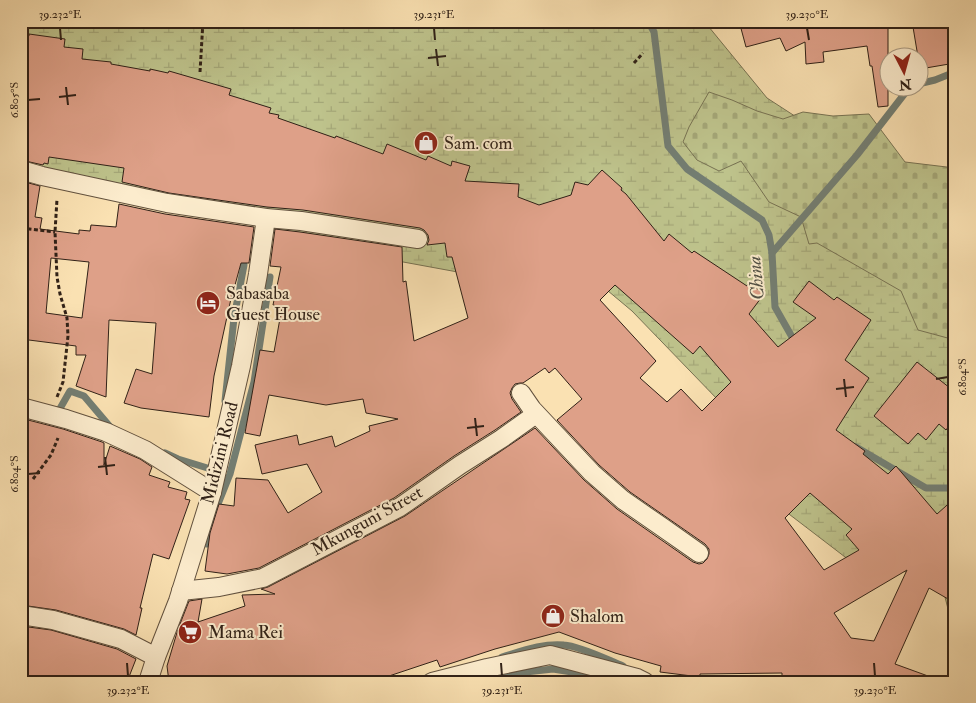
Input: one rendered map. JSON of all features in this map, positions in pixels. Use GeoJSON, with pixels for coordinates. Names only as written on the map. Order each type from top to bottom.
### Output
{"type":"FeatureCollection","features":[{"type":"Feature","properties":{"kind":"street"},"geometry":{"type":"LineString","coordinates":[[21,170],[167,203],[266,218],[301,221],[418,240]]}},
{"type":"Feature","properties":{"kind":"street","name":"Midizini Road"},"geometry":{"type":"LineString","coordinates":[[148,682],[181,591],[212,492],[241,366],[266,218]]}},
{"type":"Feature","properties":{"kind":"street"},"geometry":{"type":"LineString","coordinates":[[521,394],[536,414],[604,484],[623,500],[699,554]]}},
{"type":"Feature","properties":{"kind":"street"},"geometry":{"type":"LineString","coordinates":[[21,407],[58,416],[106,432],[144,450],[212,492]]}},
{"type":"Feature","properties":{"kind":"street","name":"Mkunguni Street"},"geometry":{"type":"LineString","coordinates":[[181,591],[219,587],[263,578],[400,507],[536,414]]}},
{"type":"Feature","properties":{"kind":"street"},"geometry":{"type":"LineString","coordinates":[[21,615],[53,620],[121,639],[156,657]]}},
{"type":"Feature","properties":{"kind":"street"},"geometry":{"type":"LineString","coordinates":[[432,682],[488,675],[550,655],[637,678],[645,682]]}},
{"type":"Feature","properties":{"kind":"path"},"geometry":{"type":"LineString","coordinates":[[200,72],[203,21]]}},
{"type":"Feature","properties":{"kind":"path"},"geometry":{"type":"LineString","coordinates":[[634,63],[643,53]]}},
{"type":"Feature","properties":{"kind":"path"},"geometry":{"type":"LineString","coordinates":[[32,479],[51,455],[63,382],[68,336],[67,318],[56,278],[55,232],[58,179]]}},
{"type":"Feature","properties":{"kind":"path"},"geometry":{"type":"LineString","coordinates":[[21,228],[55,232]]}},
{"type":"Feature","properties":{"kind":"green space"},"geometry":{"type":"Polygon","coordinates":[[[21,21],[704,21],[767,98],[955,220],[955,640],[939,573],[862,570],[768,498],[720,402],[632,311],[583,270],[474,275],[376,257],[74,176],[21,164],[21,21]]]}},
{"type":"Feature","properties":{"kind":"green space"},"geometry":{"type":"Polygon","coordinates":[[[709,92],[783,119],[803,112],[833,116],[869,114],[905,162],[955,168],[955,340],[918,330],[901,291],[817,243],[809,244],[801,217],[769,202],[741,161],[719,171],[697,160],[683,142],[689,127],[709,92]]]}},
{"type":"Feature","properties":{"kind":"building"},"geometry":{"type":"Polygon","coordinates":[[[739,21],[888,21],[888,48],[878,48],[878,98],[888,98],[888,106],[878,107],[867,46],[823,52],[824,62],[806,64],[805,42],[786,51],[780,38],[746,47],[739,21]]]}},
{"type":"Feature","properties":{"kind":"building"},"geometry":{"type":"Polygon","coordinates":[[[912,21],[955,21],[955,63],[928,68],[928,48],[916,48],[912,21]]]}},
{"type":"Feature","properties":{"kind":"building"},"geometry":{"type":"Polygon","coordinates":[[[29,34],[65,39],[64,47],[83,49],[82,59],[111,62],[111,64],[150,71],[150,69],[168,73],[169,71],[231,89],[229,95],[271,108],[269,113],[279,115],[278,118],[335,138],[336,136],[383,154],[387,144],[426,160],[428,156],[451,166],[452,161],[470,166],[465,181],[519,184],[518,197],[539,205],[571,195],[575,182],[588,185],[602,170],[622,188],[621,190],[664,241],[669,234],[692,253],[694,251],[747,286],[749,283],[764,294],[749,314],[778,347],[816,318],[793,302],[809,281],[834,300],[837,297],[871,320],[845,360],[869,378],[836,430],[865,451],[863,454],[888,474],[896,466],[937,514],[955,498],[955,603],[929,588],[895,664],[939,680],[938,682],[782,682],[782,673],[700,674],[700,677],[660,672],[661,666],[615,653],[559,632],[495,649],[440,667],[437,660],[371,682],[169,682],[167,666],[189,601],[202,599],[198,622],[245,606],[242,595],[275,594],[261,589],[405,516],[535,428],[584,480],[617,509],[693,562],[703,563],[707,559],[709,549],[705,544],[630,492],[599,465],[557,420],[582,399],[555,368],[549,373],[545,368],[523,383],[515,384],[512,388],[510,393],[512,399],[521,412],[394,498],[259,568],[227,574],[205,571],[210,533],[219,504],[234,506],[236,478],[268,480],[288,513],[322,492],[307,464],[262,474],[255,445],[297,435],[299,445],[332,436],[335,447],[370,431],[369,426],[398,419],[366,413],[363,399],[326,405],[269,395],[260,436],[245,433],[260,350],[274,352],[282,307],[273,305],[281,267],[270,266],[275,229],[402,247],[403,282],[406,281],[414,341],[468,318],[452,257],[447,257],[445,243],[427,245],[428,235],[420,228],[303,210],[267,207],[169,193],[122,182],[124,168],[49,157],[48,164],[44,163],[43,165],[21,160],[21,35],[29,36],[29,34]],[[615,285],[600,300],[656,361],[640,378],[667,402],[681,389],[702,411],[731,382],[700,346],[693,354],[615,285]],[[810,493],[785,518],[824,570],[859,550],[846,535],[852,529],[810,493]],[[907,570],[834,613],[851,638],[874,641],[907,570]]]}},
{"type":"Feature","properties":{"kind":"building"},"geometry":{"type":"Polygon","coordinates":[[[21,181],[40,186],[35,217],[42,218],[40,229],[79,234],[79,230],[90,231],[91,225],[116,227],[119,204],[165,214],[254,227],[249,263],[241,263],[234,285],[214,376],[209,417],[141,408],[124,403],[136,369],[152,374],[156,323],[109,320],[106,397],[76,386],[86,355],[76,355],[76,346],[21,339],[21,181]],[[51,258],[46,313],[82,318],[89,262],[51,258]]]}},
{"type":"Feature","properties":{"kind":"building"},"geometry":{"type":"Polygon","coordinates":[[[917,362],[955,392],[955,418],[946,430],[939,424],[926,440],[918,433],[908,444],[874,416],[917,362]]]}},
{"type":"Feature","properties":{"kind":"building"},"geometry":{"type":"Polygon","coordinates":[[[28,420],[63,429],[104,443],[104,465],[110,446],[140,459],[152,467],[149,475],[170,482],[168,487],[187,492],[185,499],[190,500],[169,559],[153,554],[140,608],[142,608],[136,635],[124,629],[56,610],[21,605],[21,456],[28,420]]]}},
{"type":"Feature","properties":{"kind":"building"},"geometry":{"type":"Polygon","coordinates":[[[21,626],[51,630],[117,649],[136,659],[127,682],[21,682],[21,626]]]}},
{"type":"Feature","properties":{"kind":"waterway","name":"China"},"geometry":{"type":"LineString","coordinates":[[648,21],[654,32],[668,146],[687,169],[762,220],[769,235],[772,253],[775,307],[796,344]]}},
{"type":"Feature","properties":{"kind":"waterway"},"geometry":{"type":"LineString","coordinates":[[928,82],[955,72]]}},
{"type":"Feature","properties":{"kind":"waterway"},"geometry":{"type":"LineString","coordinates":[[772,253],[857,155],[901,98]]}},
{"type":"Feature","properties":{"kind":"waterway"},"geometry":{"type":"LineString","coordinates":[[225,401],[234,318],[244,265]]}},
{"type":"Feature","properties":{"kind":"waterway"},"geometry":{"type":"LineString","coordinates":[[207,544],[212,519],[230,474],[254,382],[270,277]]}},
{"type":"Feature","properties":{"kind":"waterway"},"geometry":{"type":"LineString","coordinates":[[58,412],[70,391],[84,396],[112,429]]}},
{"type":"Feature","properties":{"kind":"waterway","name":"China"},"geometry":{"type":"LineString","coordinates":[[856,447],[926,488],[955,488]]}},
{"type":"Feature","properties":{"kind":"waterway"},"geometry":{"type":"LineString","coordinates":[[165,453],[214,470],[215,468]]}},
{"type":"Feature","properties":{"kind":"waterway"},"geometry":{"type":"LineString","coordinates":[[502,657],[540,646],[564,645],[586,651],[623,666]]}},
{"type":"Feature","properties":{"kind":"waterway"},"geometry":{"type":"LineString","coordinates":[[500,675],[553,669],[572,672],[602,682]]}},
{"type":"Feature","properties":{"kind":"waterway"},"geometry":{"type":"LineString","coordinates":[[414,682],[432,676]]}},
{"type":"Feature","properties":{"kind":"waterway"},"geometry":{"type":"LineString","coordinates":[[644,676],[658,682]]}},
{"type":"Feature","properties":{"kind":"place","name":"Sam. com"},"geometry":{"type":"Point","coordinates":[426,143]}},
{"type":"Feature","properties":{"kind":"place","name":"Sabasaba Guest House"},"geometry":{"type":"Point","coordinates":[208,303]}},
{"type":"Feature","properties":{"kind":"place","name":"Shalom"},"geometry":{"type":"Point","coordinates":[553,616]}},
{"type":"Feature","properties":{"kind":"place","name":"Mama Rei"},"geometry":{"type":"Point","coordinates":[190,632]}}]}
